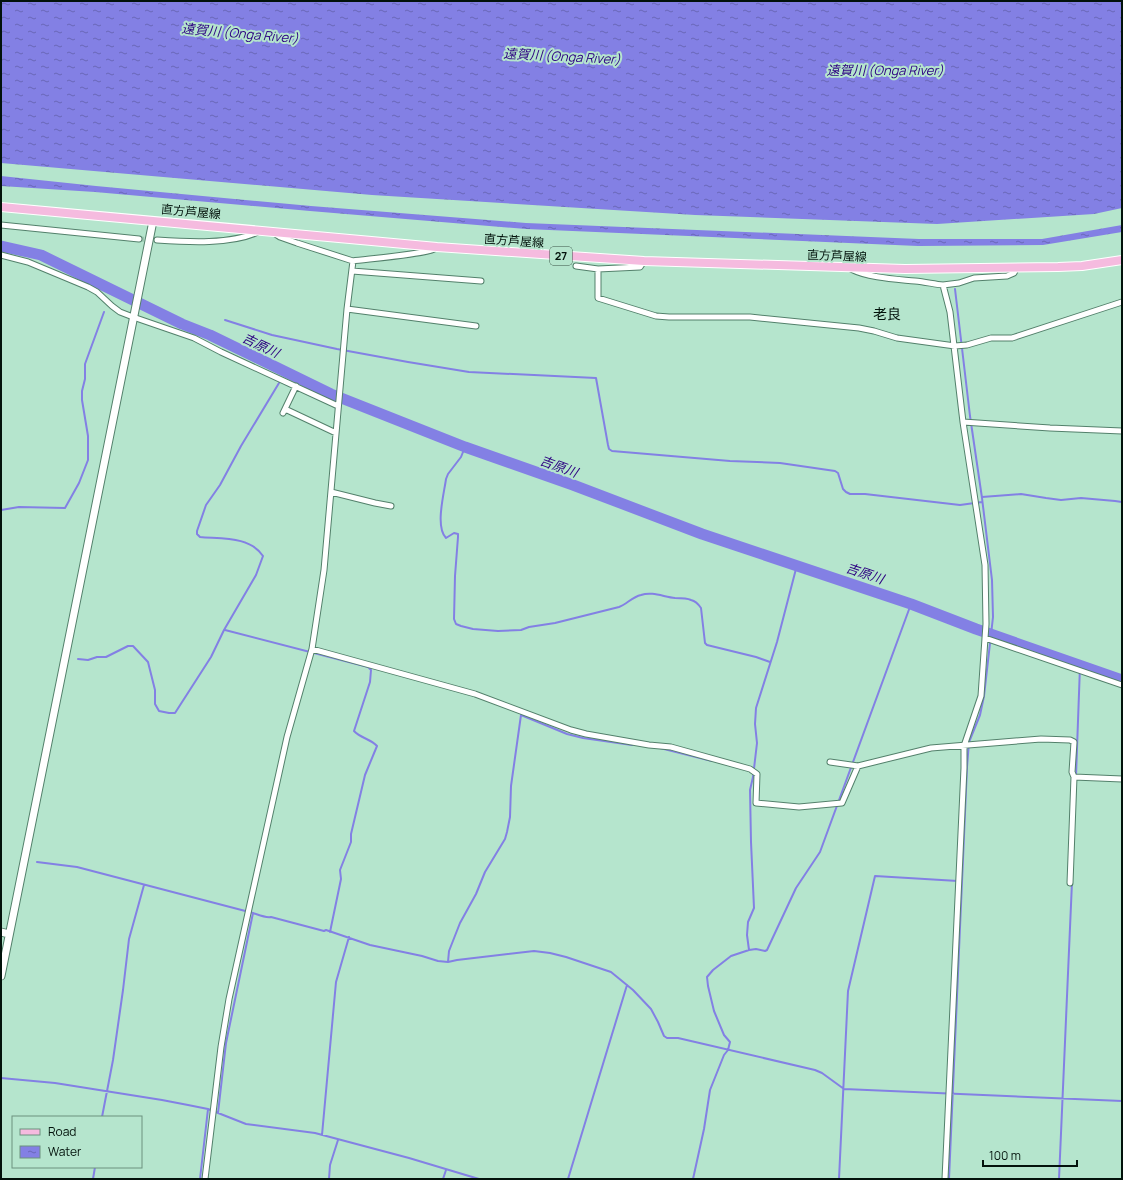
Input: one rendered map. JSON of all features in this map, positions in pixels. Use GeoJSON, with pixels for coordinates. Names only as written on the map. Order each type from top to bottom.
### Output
{"type":"FeatureCollection","features":[{"type":"Feature","properties":{"kind":"main road","name":"直方芦屋線"},"geometry":{"type":"LineString","coordinates":[[1,207],[437,247],[644,261],[905,270],[1016,269],[1082,266],[1122,260]]}},
{"type":"Feature","properties":{"kind":"street"},"geometry":{"type":"LineString","coordinates":[[1,976],[137,293],[153,221]]}},
{"type":"Feature","properties":{"kind":"street"},"geometry":{"type":"LineString","coordinates":[[1,225],[140,239]]}},
{"type":"Feature","properties":{"kind":"street"},"geometry":{"type":"LineString","coordinates":[[157,240],[203,242],[242,238],[261,231]]}},
{"type":"Feature","properties":{"kind":"street"},"geometry":{"type":"LineString","coordinates":[[273,232],[280,237],[297,244],[353,261],[422,252],[434,250],[437,247]]}},
{"type":"Feature","properties":{"kind":"street"},"geometry":{"type":"LineString","coordinates":[[1,255],[28,262],[97,292],[112,306],[194,338],[338,406]]}},
{"type":"Feature","properties":{"kind":"street"},"geometry":{"type":"LineString","coordinates":[[205,1179],[221,1047],[229,999],[287,737],[312,649],[324,570],[347,309],[353,261]]}},
{"type":"Feature","properties":{"kind":"street"},"geometry":{"type":"LineString","coordinates":[[576,266],[598,269],[640,268],[644,261]]}},
{"type":"Feature","properties":{"kind":"street"},"geometry":{"type":"LineString","coordinates":[[850,268],[858,273],[889,279],[943,285],[959,283],[974,278],[1007,276],[1014,273],[1016,269]]}},
{"type":"Feature","properties":{"kind":"street"},"geometry":{"type":"LineString","coordinates":[[598,269],[598,298],[656,316],[750,317],[859,328],[897,338],[955,346],[968,345],[991,338],[1012,338],[1122,302]]}},
{"type":"Feature","properties":{"kind":"street"},"geometry":{"type":"LineString","coordinates":[[352,271],[481,281]]}},
{"type":"Feature","properties":{"kind":"street"},"geometry":{"type":"LineString","coordinates":[[943,285],[950,312],[963,422],[985,565],[986,624],[981,696],[964,746],[945,1179]]}},
{"type":"Feature","properties":{"kind":"street"},"geometry":{"type":"LineString","coordinates":[[347,309],[476,326]]}},
{"type":"Feature","properties":{"kind":"street"},"geometry":{"type":"LineString","coordinates":[[296,386],[284,411],[336,433]]}},
{"type":"Feature","properties":{"kind":"street"},"geometry":{"type":"LineString","coordinates":[[963,422],[1122,431]]}},
{"type":"Feature","properties":{"kind":"street"},"geometry":{"type":"LineString","coordinates":[[331,492],[391,506]]}},
{"type":"Feature","properties":{"kind":"street"},"geometry":{"type":"LineString","coordinates":[[985,638],[1122,685]]}},
{"type":"Feature","properties":{"kind":"street"},"geometry":{"type":"LineString","coordinates":[[312,649],[475,694],[571,730],[586,734],[671,747],[750,769],[756,774],[756,803],[799,807],[842,803],[858,766]]}},
{"type":"Feature","properties":{"kind":"street"},"geometry":{"type":"LineString","coordinates":[[830,762],[858,766],[931,748],[1041,739],[1070,740],[1074,742],[1070,883]]}},
{"type":"Feature","properties":{"kind":"street"},"geometry":{"type":"LineString","coordinates":[[1074,776],[1122,779]]}},
{"type":"Feature","properties":{"kind":"street"},"geometry":{"type":"LineString","coordinates":[[1,932],[9,934]]}},
{"type":"Feature","properties":{"kind":"water","name":"遠賀川 (Onga River)"},"geometry":{"type":"Polygon","coordinates":[[[1,1],[1122,1],[1122,208],[1094,214],[937,224],[695,215],[372,195],[1,163],[1,1]]]}},
{"type":"Feature","properties":{"kind":"water"},"geometry":{"type":"Polygon","coordinates":[[[1,176],[311,206],[526,223],[919,239],[1042,239],[1122,225],[1122,232],[1043,245],[918,246],[526,229],[95,192],[1,186],[1,176]]]}},
{"type":"Feature","properties":{"kind":"waterway","name":"吉原川"},"geometry":{"type":"LineString","coordinates":[[1,246],[41,255],[182,324],[210,335],[331,394],[465,447],[573,485],[702,534],[911,604],[976,629],[1122,680]]}},
{"type":"Feature","properties":{"kind":"waterway"},"geometry":{"type":"LineString","coordinates":[[949,1179],[967,767],[969,742],[980,715],[984,696],[993,617],[992,580],[955,289]]}},
{"type":"Feature","properties":{"kind":"waterway","name":"吉原川"},"geometry":{"type":"LineString","coordinates":[[112,294],[113,290]]}},
{"type":"Feature","properties":{"kind":"waterway"},"geometry":{"type":"LineString","coordinates":[[1,510],[19,507],[65,508],[79,483],[88,460],[88,436],[82,400],[82,391],[85,379],[85,364],[104,312]]}},
{"type":"Feature","properties":{"kind":"waterway"},"geometry":{"type":"LineString","coordinates":[[225,320],[272,335],[337,349],[469,372],[596,378],[608,445],[609,449],[612,451],[730,461],[780,463],[835,471],[838,473],[843,489],[850,494],[865,494],[960,505],[982,502]]}},
{"type":"Feature","properties":{"kind":"waterway"},"geometry":{"type":"LineString","coordinates":[[78,659],[88,660],[97,657],[106,657],[128,646],[133,646],[148,662],[155,690],[155,704],[159,711],[175,713],[211,657],[224,630],[256,575],[263,556],[251,545],[234,540],[200,537],[197,534],[197,531],[206,505],[220,485],[241,446],[279,383]]}},
{"type":"Feature","properties":{"kind":"waterway"},"geometry":{"type":"LineString","coordinates":[[465,447],[461,457],[446,479],[441,518],[441,526],[446,538],[454,533],[458,534],[454,619],[456,624],[473,629],[498,631],[521,630],[619,607],[638,596],[654,594],[688,599],[698,604],[701,608],[705,643],[707,645],[770,662]]}},
{"type":"Feature","properties":{"kind":"waterway"},"geometry":{"type":"LineString","coordinates":[[982,497],[1021,494],[1061,500],[1081,498],[1122,502]]}},
{"type":"Feature","properties":{"kind":"waterway"},"geometry":{"type":"LineString","coordinates":[[693,1179],[704,1129],[710,1090],[724,1055],[728,1050],[730,1042],[724,1035],[714,1011],[707,977],[713,970],[731,956],[749,950],[747,935],[748,922],[754,908],[750,790],[757,743],[755,724],[756,708],[777,642],[797,565]]}},
{"type":"Feature","properties":{"kind":"waterway"},"geometry":{"type":"LineString","coordinates":[[749,950],[767,950],[796,888],[820,852],[911,604]]}},
{"type":"Feature","properties":{"kind":"waterway"},"geometry":{"type":"LineString","coordinates":[[225,630],[368,667],[371,670],[370,682],[354,731],[377,746],[365,775],[351,834],[351,842],[340,870],[341,879],[330,932]]}},
{"type":"Feature","properties":{"kind":"waterway"},"geometry":{"type":"LineString","coordinates":[[1076,776],[1080,666]]}},
{"type":"Feature","properties":{"kind":"waterway"},"geometry":{"type":"LineString","coordinates":[[448,962],[449,951],[460,923],[476,894],[485,872],[505,839],[510,817],[511,786],[521,715],[567,734],[583,738],[632,745]]}},
{"type":"Feature","properties":{"kind":"waterway"},"geometry":{"type":"LineString","coordinates":[[660,748],[712,761]]}},
{"type":"Feature","properties":{"kind":"waterway"},"geometry":{"type":"LineString","coordinates":[[37,862],[77,867],[264,917],[271,917],[324,931],[326,930],[370,945],[422,956],[438,961],[448,962],[534,951],[566,957],[611,972],[633,990],[651,1009],[664,1036],[667,1038],[678,1038],[815,1070],[822,1073],[844,1089],[1122,1101]]}},
{"type":"Feature","properties":{"kind":"waterway"},"geometry":{"type":"LineString","coordinates":[[839,1179],[848,991],[875,876],[958,881]]}},
{"type":"Feature","properties":{"kind":"waterway"},"geometry":{"type":"LineString","coordinates":[[1059,1179],[1072,882]]}},
{"type":"Feature","properties":{"kind":"waterway"},"geometry":{"type":"LineString","coordinates":[[102,1116],[113,1060],[129,939],[144,885]]}},
{"type":"Feature","properties":{"kind":"waterway"},"geometry":{"type":"LineString","coordinates":[[218,1113],[226,1043],[253,913]]}},
{"type":"Feature","properties":{"kind":"waterway"},"geometry":{"type":"LineString","coordinates":[[322,1135],[336,982],[349,937]]}},
{"type":"Feature","properties":{"kind":"waterway"},"geometry":{"type":"LineString","coordinates":[[568,1179],[627,985]]}},
{"type":"Feature","properties":{"kind":"waterway"},"geometry":{"type":"LineString","coordinates":[[1,1078],[55,1083],[208,1109],[246,1124],[315,1133],[409,1158],[479,1179]]}},
{"type":"Feature","properties":{"kind":"waterway"},"geometry":{"type":"LineString","coordinates":[[200,1179],[208,1109]]}},
{"type":"Feature","properties":{"kind":"waterway"},"geometry":{"type":"LineString","coordinates":[[329,1179],[330,1165],[338,1140]]}},
{"type":"Feature","properties":{"kind":"waterway"},"geometry":{"type":"LineString","coordinates":[[93,1179],[95,1168]]}},
{"type":"Feature","properties":{"kind":"waterway"},"geometry":{"type":"LineString","coordinates":[[443,1179],[446,1170]]}},
{"type":"Feature","properties":{"kind":"tunnel"},"geometry":{"type":"LineString","coordinates":[[139,239],[157,240]]}},
{"type":"Feature","properties":{"kind":"district","name":"老良"},"geometry":{"type":"Point","coordinates":[887,314]}}]}
